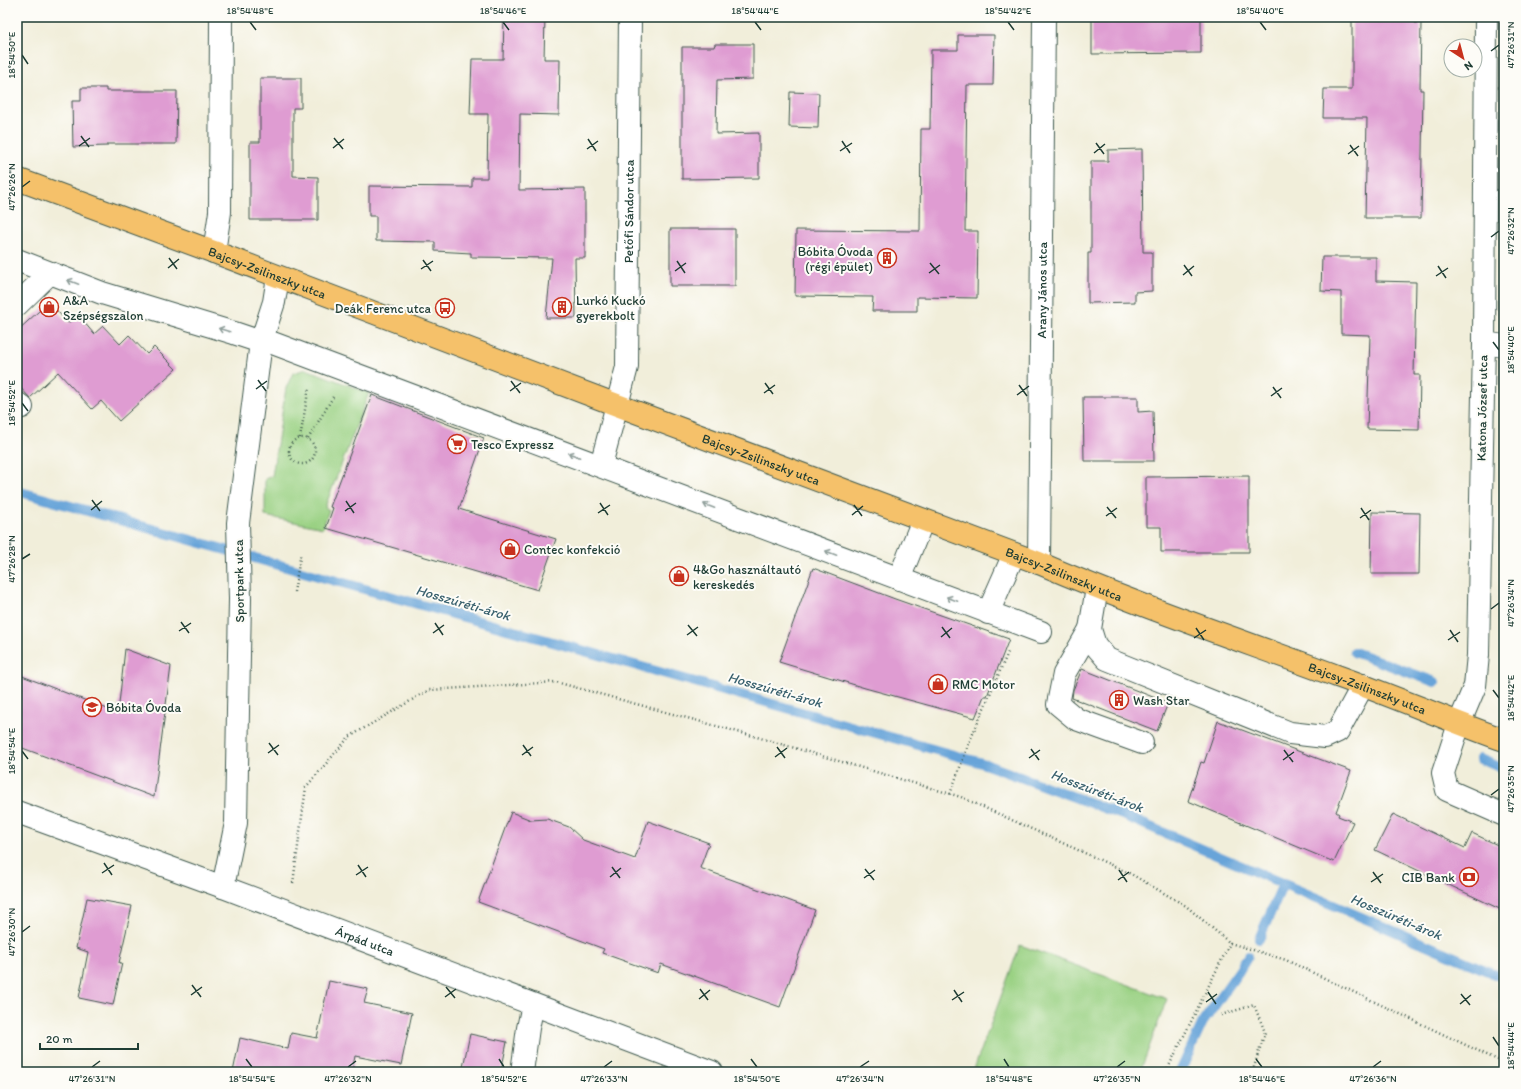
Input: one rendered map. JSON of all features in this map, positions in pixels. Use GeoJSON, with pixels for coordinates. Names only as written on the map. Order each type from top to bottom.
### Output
{"type":"FeatureCollection","features":[{"type":"Feature","properties":{"kind":"main road","name":"Bajcsy-Zsilinszky utca"},"geometry":{"type":"LineString","coordinates":[[17,179],[1039,563],[1097,588],[1362,685],[1459,724],[1504,740]]}},
{"type":"Feature","properties":{"kind":"street"},"geometry":{"type":"LineString","coordinates":[[214,252],[220,212],[221,17]]}},
{"type":"Feature","properties":{"kind":"street","name":"Petőfi Sándor utca"},"geometry":{"type":"LineString","coordinates":[[601,465],[627,367],[630,17]]}},
{"type":"Feature","properties":{"kind":"street","name":"Arany János utca"},"geometry":{"type":"LineString","coordinates":[[1039,563],[1044,17]]}},
{"type":"Feature","properties":{"kind":"street","name":"Katona József utca"},"geometry":{"type":"LineString","coordinates":[[1486,17],[1494,344],[1478,655],[1475,686],[1459,724],[1443,772],[1447,790],[1504,815]]}},
{"type":"Feature","properties":{"kind":"street"},"geometry":{"type":"LineString","coordinates":[[17,260],[102,293],[262,340],[315,358],[1040,632]]}},
{"type":"Feature","properties":{"kind":"street"},"geometry":{"type":"LineString","coordinates":[[17,306],[50,273]]}},
{"type":"Feature","properties":{"kind":"street","name":"Sportpark utca"},"geometry":{"type":"LineString","coordinates":[[223,887],[236,823],[240,599],[238,523],[262,340],[274,302],[278,277]]}},
{"type":"Feature","properties":{"kind":"street"},"geometry":{"type":"LineString","coordinates":[[899,579],[923,520]]}},
{"type":"Feature","properties":{"kind":"street"},"geometry":{"type":"LineString","coordinates":[[988,613],[1014,554]]}},
{"type":"Feature","properties":{"kind":"street"},"geometry":{"type":"LineString","coordinates":[[1097,588],[1090,629],[1064,674],[1058,704],[1076,718],[1142,743]]}},
{"type":"Feature","properties":{"kind":"street"},"geometry":{"type":"LineString","coordinates":[[1090,629],[1095,645],[1107,659],[1290,733],[1325,738],[1338,731],[1362,685]]}},
{"type":"Feature","properties":{"kind":"street","name":"Árpád utca"},"geometry":{"type":"LineString","coordinates":[[17,812],[223,887],[712,1072]]}},
{"type":"Feature","properties":{"kind":"street"},"geometry":{"type":"LineString","coordinates":[[522,1072],[528,1028],[533,1005]]}},
{"type":"Feature","properties":{"kind":"path"},"geometry":{"type":"LineString","coordinates":[[300,438],[315,358]]}},
{"type":"Feature","properties":{"kind":"path"},"geometry":{"type":"LineString","coordinates":[[308,439],[349,371]]}},
{"type":"Feature","properties":{"kind":"path"},"geometry":{"type":"LineString","coordinates":[[300,438],[308,439],[314,446],[315,454],[310,462],[302,465],[293,462],[290,459],[288,450],[292,442],[300,438]]}},
{"type":"Feature","properties":{"kind":"path"},"geometry":{"type":"LineString","coordinates":[[294,592],[301,553]]}},
{"type":"Feature","properties":{"kind":"path"},"geometry":{"type":"LineString","coordinates":[[950,794],[969,743],[1018,624]]}},
{"type":"Feature","properties":{"kind":"path"},"geometry":{"type":"LineString","coordinates":[[289,913],[306,788],[349,737],[429,690],[556,682],[764,739],[961,797],[1131,874],[1186,906],[1230,943],[1286,960],[1504,1063]]}},
{"type":"Feature","properties":{"kind":"path"},"geometry":{"type":"LineString","coordinates":[[1166,1072],[1230,943]]}},
{"type":"Feature","properties":{"kind":"path"},"geometry":{"type":"LineString","coordinates":[[1221,1015],[1254,1005],[1265,1032],[1254,1067],[1255,1072]]}},
{"type":"Feature","properties":{"kind":"green space"},"geometry":{"type":"Polygon","coordinates":[[[306,369],[369,393],[325,507],[329,510],[323,528],[265,516],[265,479],[272,476],[286,388],[293,373],[306,369]]]}},
{"type":"Feature","properties":{"kind":"green space"},"geometry":{"type":"Polygon","coordinates":[[[1020,945],[1167,999],[1140,1072],[973,1072],[1020,945]]]}},
{"type":"Feature","properties":{"kind":"building"},"geometry":{"type":"Polygon","coordinates":[[[504,17],[545,17],[544,59],[560,59],[559,115],[520,114],[519,190],[585,189],[585,258],[575,258],[576,318],[546,318],[552,258],[471,257],[471,253],[435,251],[435,242],[376,241],[376,216],[369,216],[369,186],[472,187],[472,178],[487,178],[488,114],[470,114],[472,59],[503,59],[504,17]]]}},
{"type":"Feature","properties":{"kind":"building"},"geometry":{"type":"Polygon","coordinates":[[[1092,17],[1201,17],[1201,53],[1092,54],[1092,17]]]}},
{"type":"Feature","properties":{"kind":"building"},"geometry":{"type":"Polygon","coordinates":[[[1364,17],[1415,17],[1415,23],[1421,22],[1420,90],[1423,90],[1421,218],[1365,218],[1367,118],[1323,118],[1324,89],[1352,89],[1352,19],[1364,19],[1364,17]]]}},
{"type":"Feature","properties":{"kind":"building"},"geometry":{"type":"Polygon","coordinates":[[[958,35],[994,35],[993,85],[967,85],[965,231],[978,231],[977,298],[917,297],[917,311],[872,311],[873,297],[795,296],[796,230],[920,231],[921,129],[930,129],[931,50],[958,50],[958,35]]]}},
{"type":"Feature","properties":{"kind":"building"},"geometry":{"type":"Polygon","coordinates":[[[715,44],[753,44],[753,79],[717,80],[716,134],[759,133],[759,178],[682,179],[682,47],[714,47],[715,44]]]}},
{"type":"Feature","properties":{"kind":"building"},"geometry":{"type":"Polygon","coordinates":[[[260,78],[301,78],[301,108],[293,108],[293,176],[318,177],[318,220],[250,220],[250,142],[260,142],[260,78]]]}},
{"type":"Feature","properties":{"kind":"building"},"geometry":{"type":"Polygon","coordinates":[[[81,88],[106,88],[106,91],[177,91],[176,144],[107,144],[107,146],[73,147],[72,101],[81,101],[81,88]]]}},
{"type":"Feature","properties":{"kind":"building"},"geometry":{"type":"Polygon","coordinates":[[[790,92],[819,93],[818,128],[789,127],[790,92]]]}},
{"type":"Feature","properties":{"kind":"building"},"geometry":{"type":"Polygon","coordinates":[[[1142,149],[1143,252],[1152,252],[1152,291],[1135,292],[1135,302],[1088,303],[1088,253],[1091,253],[1091,161],[1108,161],[1108,150],[1142,149]]]}},
{"type":"Feature","properties":{"kind":"building"},"geometry":{"type":"Polygon","coordinates":[[[670,229],[735,229],[735,286],[670,286],[670,229]]]}},
{"type":"Feature","properties":{"kind":"building"},"geometry":{"type":"Polygon","coordinates":[[[1322,257],[1376,257],[1376,281],[1416,282],[1414,375],[1420,375],[1419,430],[1367,429],[1370,335],[1341,334],[1341,292],[1321,291],[1322,257]]]}},
{"type":"Feature","properties":{"kind":"building"},"geometry":{"type":"Polygon","coordinates":[[[49,302],[68,323],[78,315],[94,334],[103,326],[120,344],[129,335],[147,354],[154,347],[176,369],[119,421],[101,401],[92,409],[58,372],[30,398],[17,384],[17,331],[49,302]]]}},
{"type":"Feature","properties":{"kind":"building"},"geometry":{"type":"Polygon","coordinates":[[[372,395],[484,438],[459,509],[556,539],[538,590],[326,528],[333,508],[330,507],[372,395]]]}},
{"type":"Feature","properties":{"kind":"building"},"geometry":{"type":"Polygon","coordinates":[[[1083,397],[1138,397],[1138,412],[1153,411],[1154,461],[1084,461],[1083,397]]]}},
{"type":"Feature","properties":{"kind":"building"},"geometry":{"type":"Polygon","coordinates":[[[1249,476],[1249,552],[1161,552],[1161,527],[1146,527],[1146,477],[1249,476]]]}},
{"type":"Feature","properties":{"kind":"building"},"geometry":{"type":"Polygon","coordinates":[[[1372,512],[1420,513],[1419,574],[1371,574],[1372,512]]]}},
{"type":"Feature","properties":{"kind":"building"},"geometry":{"type":"Polygon","coordinates":[[[813,568],[895,599],[1009,639],[987,696],[984,696],[975,718],[865,688],[779,662],[813,568]]]}},
{"type":"Feature","properties":{"kind":"building"},"geometry":{"type":"Polygon","coordinates":[[[125,649],[171,666],[154,797],[17,746],[17,674],[118,713],[125,649]]]}},
{"type":"Feature","properties":{"kind":"building","name":"Wash Star"},"geometry":{"type":"Polygon","coordinates":[[[1082,669],[1168,703],[1157,731],[1072,698],[1073,690],[1082,669]]]}},
{"type":"Feature","properties":{"kind":"building"},"geometry":{"type":"Polygon","coordinates":[[[1218,721],[1351,771],[1336,812],[1339,814],[1338,816],[1353,822],[1334,862],[1188,801],[1201,762],[1204,763],[1218,721]]]}},
{"type":"Feature","properties":{"kind":"building"},"geometry":{"type":"Polygon","coordinates":[[[511,812],[531,820],[547,819],[569,827],[583,840],[635,859],[648,821],[709,843],[700,868],[815,910],[780,1007],[661,964],[658,973],[602,953],[604,949],[478,902],[511,812]]]}},
{"type":"Feature","properties":{"kind":"building","name":"CIB Bank"},"geometry":{"type":"Polygon","coordinates":[[[1393,814],[1465,848],[1472,833],[1504,848],[1504,911],[1375,850],[1393,814]]]}},
{"type":"Feature","properties":{"kind":"building"},"geometry":{"type":"Polygon","coordinates":[[[87,898],[132,906],[119,963],[122,963],[113,1005],[79,998],[88,952],[76,948],[87,898]]]}},
{"type":"Feature","properties":{"kind":"building"},"geometry":{"type":"Polygon","coordinates":[[[329,981],[368,989],[364,1003],[412,1013],[401,1065],[355,1056],[352,1072],[233,1072],[240,1038],[288,1049],[291,1033],[317,1038],[329,981]]]}},
{"type":"Feature","properties":{"kind":"building"},"geometry":{"type":"Polygon","coordinates":[[[470,1034],[507,1042],[501,1072],[462,1072],[470,1034]]]}},
{"type":"Feature","properties":{"kind":"waterway","name":"Hosszúréti-árok"},"geometry":{"type":"LineString","coordinates":[[17,491],[982,763],[1120,814],[1504,978]]}},
{"type":"Feature","properties":{"kind":"waterway"},"geometry":{"type":"LineString","coordinates":[[1354,652],[1435,682]]}},
{"type":"Feature","properties":{"kind":"waterway"},"geometry":{"type":"LineString","coordinates":[[1480,759],[1504,769]]}},
{"type":"Feature","properties":{"kind":"waterway"},"geometry":{"type":"LineString","coordinates":[[1259,939],[1283,884]]}},
{"type":"Feature","properties":{"kind":"waterway"},"geometry":{"type":"LineString","coordinates":[[1180,1072],[1203,1022],[1248,956]]}},
{"type":"Feature","properties":{"kind":"place","name":"Bóbita Óvoda (régi épület)"},"geometry":{"type":"Point","coordinates":[887,258]}},
{"type":"Feature","properties":{"kind":"place","name":"A&A Szépségszalon"},"geometry":{"type":"Point","coordinates":[49,307]}},
{"type":"Feature","properties":{"kind":"place","name":"Lurkó Kuckó gyerekbolt"},"geometry":{"type":"Point","coordinates":[562,307]}},
{"type":"Feature","properties":{"kind":"place","name":"Deák Ferenc utca"},"geometry":{"type":"Point","coordinates":[445,308]}},
{"type":"Feature","properties":{"kind":"place","name":"Tesco Expressz"},"geometry":{"type":"Point","coordinates":[457,444]}},
{"type":"Feature","properties":{"kind":"place","name":"Contec konfekció"},"geometry":{"type":"Point","coordinates":[510,549]}},
{"type":"Feature","properties":{"kind":"place","name":"4&Go használtautó kereskedés"},"geometry":{"type":"Point","coordinates":[679,576]}},
{"type":"Feature","properties":{"kind":"place","name":"RMC Motor"},"geometry":{"type":"Point","coordinates":[938,684]}},
{"type":"Feature","properties":{"kind":"place","name":"Wash Star"},"geometry":{"type":"Point","coordinates":[1119,700]}},
{"type":"Feature","properties":{"kind":"place","name":"Bóbita Óvoda"},"geometry":{"type":"Point","coordinates":[92,707]}},
{"type":"Feature","properties":{"kind":"place","name":"CIB Bank"},"geometry":{"type":"Point","coordinates":[1469,877]}}]}
